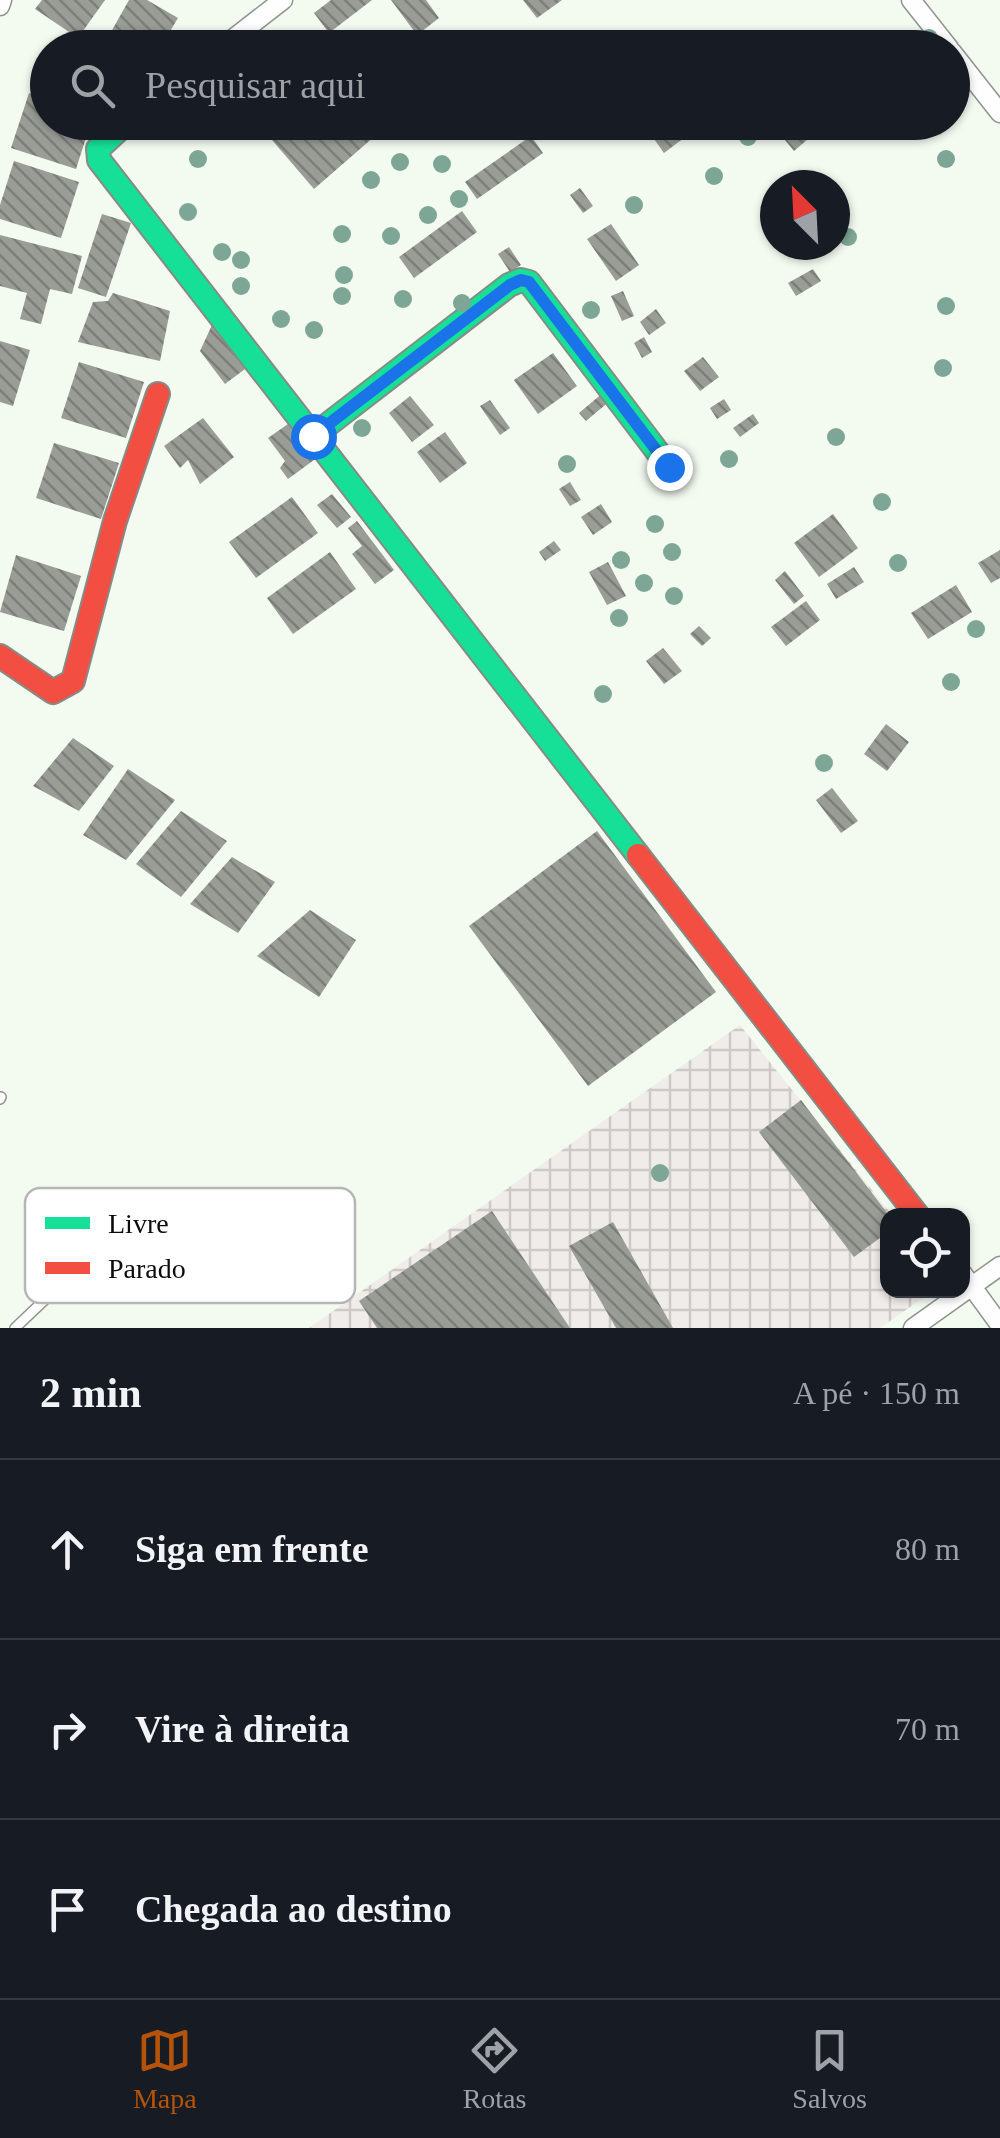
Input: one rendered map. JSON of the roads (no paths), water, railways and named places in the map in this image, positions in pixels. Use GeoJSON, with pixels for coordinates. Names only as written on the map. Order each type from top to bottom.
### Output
{"type":"FeatureCollection","features":[{"type":"Feature","properties":{"kind":"street"},"geometry":{"type":"LineString","coordinates":[[911,0],[935,30]]}},
{"type":"Feature","properties":{"kind":"street"},"geometry":{"type":"LineString","coordinates":[[242,30],[274,2]]}},
{"type":"Feature","properties":{"kind":"street"},"geometry":{"type":"LineString","coordinates":[[970,75],[1000,114]]}},
{"type":"Feature","properties":{"kind":"street"},"geometry":{"type":"LineString","coordinates":[[108,140],[98,149],[98,160],[912,1208]]}},
{"type":"Feature","properties":{"kind":"street"},"geometry":{"type":"LineString","coordinates":[[313,436],[521,280],[529,282],[669,467]]}},
{"type":"Feature","properties":{"kind":"street"},"geometry":{"type":"LineString","coordinates":[[0,656],[53,692],[73,681],[116,522],[158,394]]}},
{"type":"Feature","properties":{"kind":"street"},"geometry":{"type":"LineString","coordinates":[[970,1279],[1000,1266]]}},
{"type":"Feature","properties":{"kind":"street"},"geometry":{"type":"LineString","coordinates":[[970,1284],[1000,1325]]}},
{"type":"Feature","properties":{"kind":"street"},"geometry":{"type":"LineString","coordinates":[[913,1328],[947,1298]]}},
{"type":"Feature","properties":{"kind":"lane"},"geometry":{"type":"LineString","coordinates":[[15,1328],[42,1303]]}}]}
